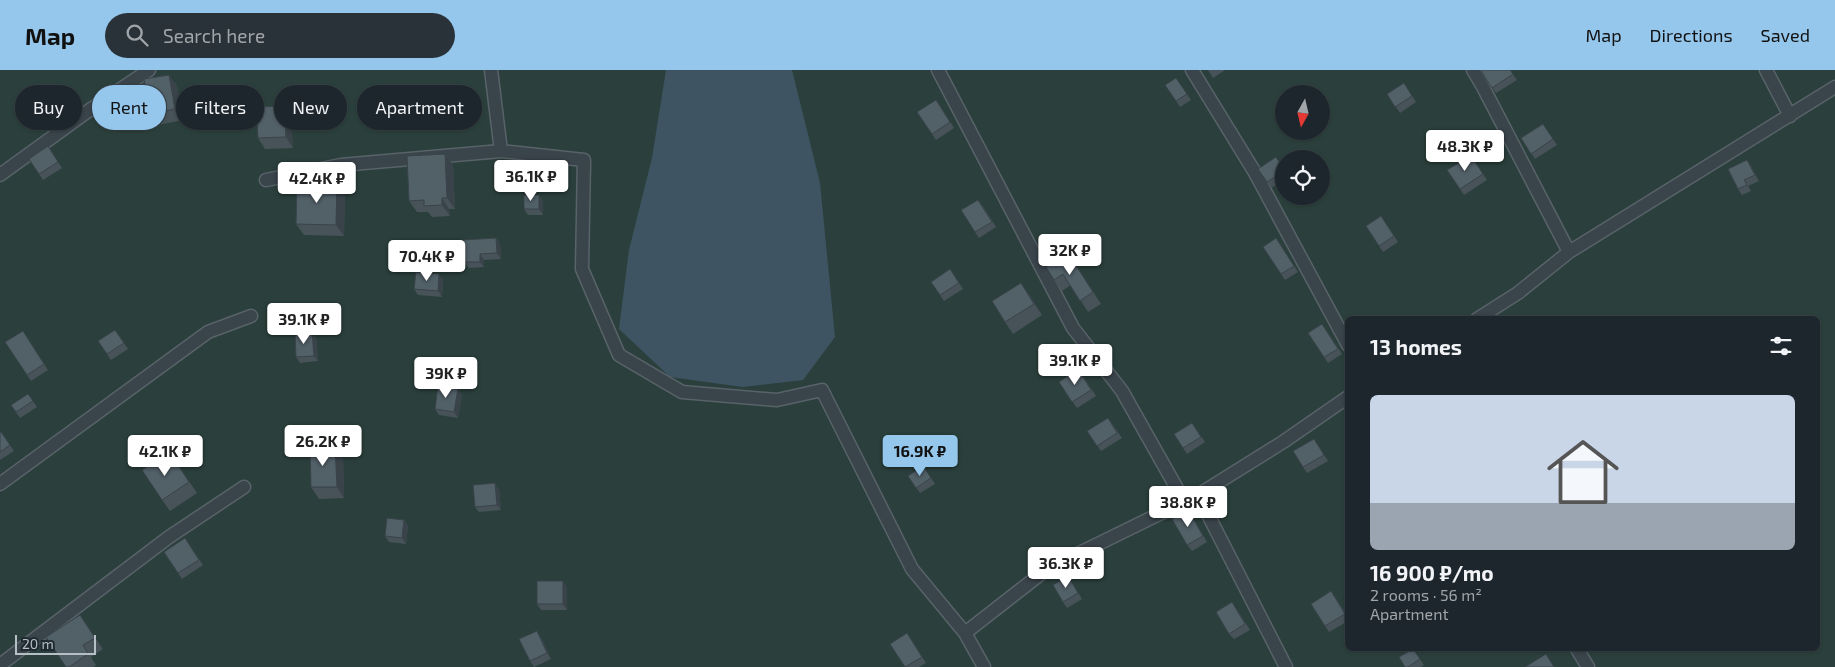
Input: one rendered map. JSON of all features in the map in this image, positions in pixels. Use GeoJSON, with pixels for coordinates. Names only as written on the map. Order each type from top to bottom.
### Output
{"type":"FeatureCollection","features":[{"type":"Feature","properties":{"kind":"lane"},"geometry":{"type":"LineString","coordinates":[[0,175],[91,109],[149,70]]}},
{"type":"Feature","properties":{"kind":"lane"},"geometry":{"type":"LineString","coordinates":[[491,70],[501,151]]}},
{"type":"Feature","properties":{"kind":"lane"},"geometry":{"type":"LineString","coordinates":[[938,70],[1073,328],[1122,391],[1184,501]]}},
{"type":"Feature","properties":{"kind":"lane"},"geometry":{"type":"LineString","coordinates":[[1192,70],[1254,171],[1345,339]]}},
{"type":"Feature","properties":{"kind":"lane"},"geometry":{"type":"LineString","coordinates":[[1473,70],[1569,252]]}},
{"type":"Feature","properties":{"kind":"lane"},"geometry":{"type":"LineString","coordinates":[[1766,70],[1790,116]]}},
{"type":"Feature","properties":{"kind":"lane"},"geometry":{"type":"LineString","coordinates":[[1482,316],[1518,293],[1569,252],[1835,87]]}},
{"type":"Feature","properties":{"kind":"lane"},"geometry":{"type":"LineString","coordinates":[[266,180],[341,165],[501,151],[584,160],[582,269],[619,355],[682,392],[777,400],[822,390],[912,569],[965,632],[984,667]]}},
{"type":"Feature","properties":{"kind":"lane"},"geometry":{"type":"LineString","coordinates":[[0,484],[208,332],[251,316]]}},
{"type":"Feature","properties":{"kind":"lane"},"geometry":{"type":"LineString","coordinates":[[965,632],[1047,569],[1198,495],[1283,442],[1345,399]]}},
{"type":"Feature","properties":{"kind":"lane"},"geometry":{"type":"LineString","coordinates":[[0,664],[169,537],[244,487]]}},
{"type":"Feature","properties":{"kind":"lane"},"geometry":{"type":"LineString","coordinates":[[1198,495],[1286,667]]}},
{"type":"Feature","properties":{"kind":"lane"},"geometry":{"type":"LineString","coordinates":[[1578,651],[1588,667]]}},
{"type":"Feature","properties":{"kind":"green space"},"geometry":{"type":"Polygon","coordinates":[[[0,70],[1835,70],[1835,667],[0,667],[0,70]]]}},
{"type":"Feature","properties":{"kind":"water"},"geometry":{"type":"Polygon","coordinates":[[[666,70],[792,70],[820,183],[835,337],[803,380],[743,387],[670,377],[619,329],[629,250],[652,158],[666,70]]]}},
{"type":"Feature","properties":{"kind":"building"},"geometry":{"type":"Polygon","coordinates":[[[1482,70],[1510,70],[1513,74],[1492,88],[1482,70]]]}},
{"type":"Feature","properties":{"kind":"building"},"geometry":{"type":"Polygon","coordinates":[[[169,75],[175,109],[166,111],[166,85],[145,85],[144,79],[169,75]]]}},
{"type":"Feature","properties":{"kind":"building"},"geometry":{"type":"Polygon","coordinates":[[[1176,78],[1187,94],[1176,101],[1165,85],[1176,78]]]}},
{"type":"Feature","properties":{"kind":"building"},"geometry":{"type":"Polygon","coordinates":[[[1404,83],[1412,96],[1395,107],[1387,94],[1404,83]]]}},
{"type":"Feature","properties":{"kind":"building"},"geometry":{"type":"Polygon","coordinates":[[[936,100],[950,122],[932,134],[917,112],[936,100]]]}},
{"type":"Feature","properties":{"kind":"building"},"geometry":{"type":"Polygon","coordinates":[[[274,106],[274,130],[286,130],[286,137],[258,138],[257,130],[264,130],[264,107],[274,106]]]}},
{"type":"Feature","properties":{"kind":"building"},"geometry":{"type":"Polygon","coordinates":[[[1543,124],[1553,139],[1531,154],[1521,138],[1543,124]]]}},
{"type":"Feature","properties":{"kind":"building"},"geometry":{"type":"Polygon","coordinates":[[[48,146],[58,162],[39,174],[29,159],[48,146]]]}},
{"type":"Feature","properties":{"kind":"building"},"geometry":{"type":"Polygon","coordinates":[[[445,154],[447,198],[442,198],[442,205],[424,206],[424,200],[409,201],[407,156],[445,154]]]}},
{"type":"Feature","properties":{"kind":"building"},"geometry":{"type":"Polygon","coordinates":[[[1471,156],[1483,174],[1460,189],[1447,170],[1471,156]]]}},
{"type":"Feature","properties":{"kind":"building"},"geometry":{"type":"Polygon","coordinates":[[[1275,158],[1275,177],[1267,182],[1258,169],[1275,158]]]}},
{"type":"Feature","properties":{"kind":"building"},"geometry":{"type":"Polygon","coordinates":[[[1747,160],[1755,175],[1744,180],[1747,185],[1738,189],[1728,169],[1747,160]]]}},
{"type":"Feature","properties":{"kind":"building"},"geometry":{"type":"Polygon","coordinates":[[[297,183],[337,183],[336,225],[296,224],[297,183]]]}},
{"type":"Feature","properties":{"kind":"building"},"geometry":{"type":"Polygon","coordinates":[[[524,195],[539,195],[539,209],[524,209],[524,195]]]}},
{"type":"Feature","properties":{"kind":"building"},"geometry":{"type":"Polygon","coordinates":[[[978,200],[992,222],[975,232],[961,210],[978,200]]]}},
{"type":"Feature","properties":{"kind":"building"},"geometry":{"type":"Polygon","coordinates":[[[1381,216],[1394,236],[1379,246],[1366,226],[1381,216]]]}},
{"type":"Feature","properties":{"kind":"building"},"geometry":{"type":"Polygon","coordinates":[[[496,238],[497,253],[480,254],[480,262],[464,262],[463,240],[496,238]]]}},
{"type":"Feature","properties":{"kind":"building"},"geometry":{"type":"Polygon","coordinates":[[[1276,238],[1294,266],[1281,274],[1263,247],[1276,238]]]}},
{"type":"Feature","properties":{"kind":"building"},"geometry":{"type":"Polygon","coordinates":[[[1068,253],[1093,292],[1080,301],[1063,274],[1054,280],[1046,267],[1068,253]]]}},
{"type":"Feature","properties":{"kind":"building"},"geometry":{"type":"Polygon","coordinates":[[[950,269],[959,283],[940,295],[931,282],[950,269]]]}},
{"type":"Feature","properties":{"kind":"building"},"geometry":{"type":"Polygon","coordinates":[[[416,272],[439,274],[438,291],[414,289],[416,272]]]}},
{"type":"Feature","properties":{"kind":"building"},"geometry":{"type":"Polygon","coordinates":[[[1021,283],[1034,304],[1005,322],[992,301],[1021,283]]]}},
{"type":"Feature","properties":{"kind":"building"},"geometry":{"type":"Polygon","coordinates":[[[1322,324],[1338,349],[1324,357],[1308,333],[1322,324]]]}},
{"type":"Feature","properties":{"kind":"building"},"geometry":{"type":"Polygon","coordinates":[[[115,330],[124,343],[107,354],[98,341],[115,330]]]}},
{"type":"Feature","properties":{"kind":"building"},"geometry":{"type":"Polygon","coordinates":[[[23,331],[44,364],[27,375],[5,342],[23,331]]]}},
{"type":"Feature","properties":{"kind":"building"},"geometry":{"type":"Polygon","coordinates":[[[312,332],[314,356],[296,357],[295,333],[312,332]]]}},
{"type":"Feature","properties":{"kind":"building"},"geometry":{"type":"Polygon","coordinates":[[[1078,369],[1091,390],[1072,402],[1059,382],[1078,369]]]}},
{"type":"Feature","properties":{"kind":"building"},"geometry":{"type":"Polygon","coordinates":[[[438,386],[458,389],[454,412],[435,409],[438,386]]]}},
{"type":"Feature","properties":{"kind":"building"},"geometry":{"type":"Polygon","coordinates":[[[28,394],[33,401],[16,412],[11,405],[28,394]]]}},
{"type":"Feature","properties":{"kind":"building"},"geometry":{"type":"Polygon","coordinates":[[[1108,418],[1117,433],[1097,446],[1087,431],[1108,418]]]}},
{"type":"Feature","properties":{"kind":"building"},"geometry":{"type":"Polygon","coordinates":[[[1192,423],[1201,437],[1183,448],[1174,434],[1192,423]]]}},
{"type":"Feature","properties":{"kind":"building"},"geometry":{"type":"Polygon","coordinates":[[[0,432],[10,445],[0,452],[0,432]]]}},
{"type":"Feature","properties":{"kind":"building"},"geometry":{"type":"Polygon","coordinates":[[[1314,439],[1324,455],[1303,467],[1293,451],[1314,439]]]}},
{"type":"Feature","properties":{"kind":"building"},"geometry":{"type":"Polygon","coordinates":[[[335,446],[337,487],[311,487],[310,447],[335,446]]]}},
{"type":"Feature","properties":{"kind":"building"},"geometry":{"type":"Polygon","coordinates":[[[164,456],[170,466],[176,462],[189,482],[162,500],[142,470],[164,456]]]}},
{"type":"Feature","properties":{"kind":"building"},"geometry":{"type":"Polygon","coordinates":[[[923,466],[931,478],[916,488],[908,476],[923,466]]]}},
{"type":"Feature","properties":{"kind":"building"},"geometry":{"type":"Polygon","coordinates":[[[495,483],[497,505],[475,507],[473,485],[495,483]]]}},
{"type":"Feature","properties":{"kind":"building"},"geometry":{"type":"Polygon","coordinates":[[[1188,510],[1203,536],[1187,545],[1172,519],[1188,510]]]}},
{"type":"Feature","properties":{"kind":"building"},"geometry":{"type":"Polygon","coordinates":[[[387,518],[404,520],[402,538],[385,536],[387,518]]]}},
{"type":"Feature","properties":{"kind":"building"},"geometry":{"type":"Polygon","coordinates":[[[185,538],[199,560],[178,573],[164,552],[185,538]]]}},
{"type":"Feature","properties":{"kind":"building"},"geometry":{"type":"Polygon","coordinates":[[[1068,576],[1078,593],[1063,602],[1053,585],[1068,576]]]}},
{"type":"Feature","properties":{"kind":"building"},"geometry":{"type":"Polygon","coordinates":[[[537,581],[563,581],[563,604],[537,604],[537,581]]]}},
{"type":"Feature","properties":{"kind":"building"},"geometry":{"type":"Polygon","coordinates":[[[1331,591],[1345,614],[1325,626],[1311,604],[1331,591]]]}},
{"type":"Feature","properties":{"kind":"building"},"geometry":{"type":"Polygon","coordinates":[[[1232,602],[1245,624],[1229,634],[1216,612],[1232,602]]]}},
{"type":"Feature","properties":{"kind":"building"},"geometry":{"type":"Polygon","coordinates":[[[80,615],[95,638],[83,645],[88,654],[69,667],[66,667],[46,637],[80,615]]]}},
{"type":"Feature","properties":{"kind":"building"},"geometry":{"type":"Polygon","coordinates":[[[537,631],[547,653],[530,661],[519,639],[537,631]]]}},
{"type":"Feature","properties":{"kind":"building"},"geometry":{"type":"Polygon","coordinates":[[[907,633],[922,657],[905,667],[890,644],[907,633]]]}},
{"type":"Feature","properties":{"kind":"building"},"geometry":{"type":"Polygon","coordinates":[[[1410,651],[1414,651],[1420,659],[1405,667],[1399,657],[1410,651]]]}},
{"type":"Feature","properties":{"kind":"building"},"geometry":{"type":"Polygon","coordinates":[[[1546,654],[1554,667],[1525,667],[1546,654]]]}}]}
